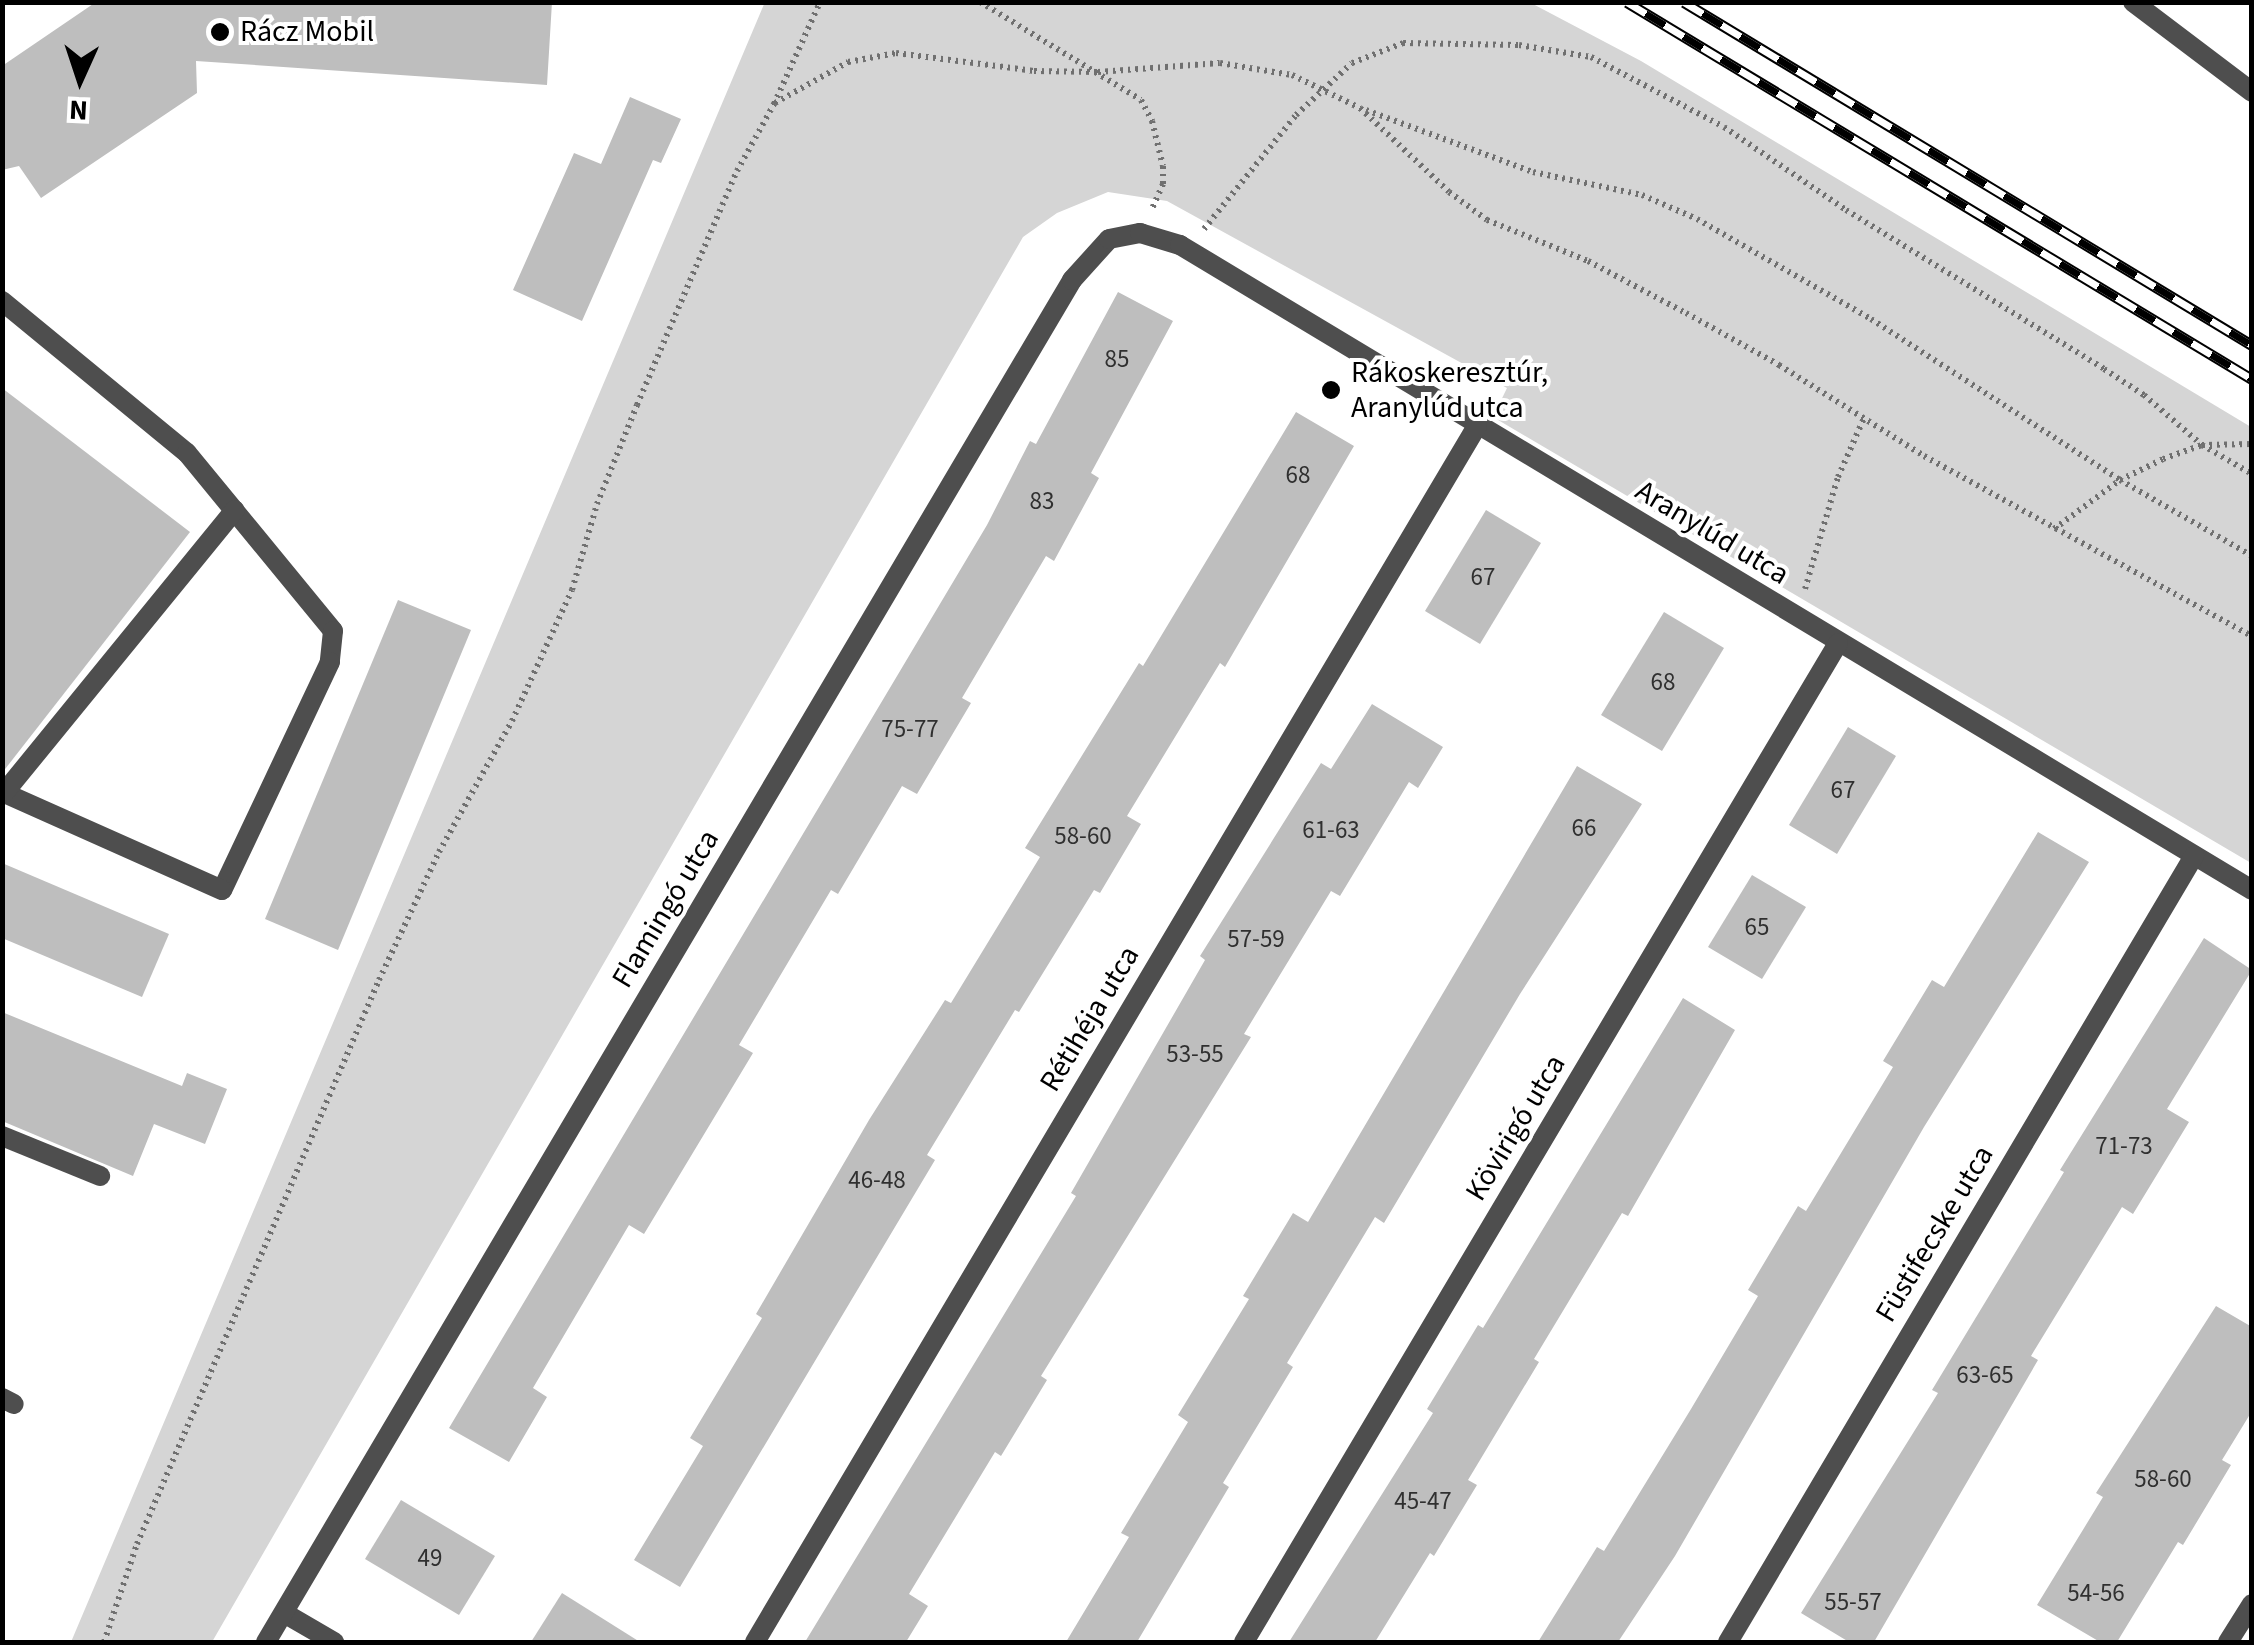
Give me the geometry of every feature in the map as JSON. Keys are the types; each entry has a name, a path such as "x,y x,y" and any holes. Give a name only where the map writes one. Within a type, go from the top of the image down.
{"street":[{"path":"2133,2 2252,92"},
{"name":"Aranylúd utca","path":"1140,233 1190,251 2252,890"},
{"name":"Flamingó utca","path":"266,1642 1072,280 1108,239 1140,233"},
{"path":"2,301 186,452 328,620 333,649 222,890 3,792 235,510"},
{"name":"Rétihéja utca","path":"755,1642 1477,426"},
{"name":"Kövirigó utca","path":"1244,1642 1838,643"},
{"name":"Füstifecske utca","path":"1728,1642 2194,856"},
{"path":"2,1136 100,1176"},
{"path":"2228,1642 2252,1604"},
{"path":"284,1613 334,1642"}],"path":[{"path":"104,1642 137,1544 379,980 439,852 512,721 564,607 597,504 736,171 774,104 820,2"},
{"path":"980,2 1141,100 1152,121 1163,184 1140,233"},
{"path":"1190,251 1234,187 1324,88 1352,63 1403,43 1519,45 1591,57 1724,127 1846,210 2144,395 2202,445 2252,474"},
{"path":"774,104 848,62 896,53 1034,71 1098,72 1220,62 1292,75 1360,108 1533,172 1642,195 1697,219 1871,319 2120,480 2252,556"},
{"path":"1360,108 1449,192 1487,220 1588,261 1779,364 2054,529 2188,598 2252,636"},
{"path":"1797,619 1818,534 1864,418"},
{"path":"2054,529 2120,480 2202,445 2252,444"}],"shaded area":[{"path":"765,2 1531,3 1641,61 2251,427 2251,863 1493,417 1507,388 1167,201 1108,192 1057,213 1023,237 212,1642 71,1642"}],"building":[{"path":"96,2 552,2 547,85 196,61 197,93 41,198 19,166 2,170 2,66"},
{"path":"630,97 681,119 661,163 653,160 582,321 513,290 574,153 601,164"},
{"path":"1118,292 1173,321 1091,473 1099,478 1054,561 1046,556 962,698 971,703 917,794 902,786 838,894 831,890 739,1045 753,1053 644,1234 629,1225 533,1388 547,1397 509,1462 449,1428 987,525 1030,441 1036,444"},
{"path":"2,388 190,532 2,773"},
{"path":"1296,412 1354,446 1225,667 1220,663 1127,816 1141,824 1100,893 1094,890 1019,1012 1015,1010 927,1155 935,1160 680,1587 634,1560 703,1446 690,1438 762,1318 756,1314 869,1120 945,1000 951,1003 1040,857 1025,848 1139,663 1143,666"},
{"path":"1486,510 1541,543 1480,644 1425,611"},
{"path":"398,600 471,630 338,950 265,919"},
{"path":"1664,612 1724,648 1662,751 1601,715"},
{"path":"1372,704 1443,747 1418,788 1409,782 1340,896 1331,891 1244,1034 1251,1037 1041,1376 1047,1380 1001,1456 995,1452 909,1594 928,1606 906,1642 805,1642 1076,1196 1071,1193 1205,960 1200,956 1321,763 1331,769"},
{"path":"1848,727 1896,756 1837,854 1789,825"},
{"path":"1577,766 1642,804 1520,994 1384,1223 1375,1217 1287,1363 1293,1367 1223,1483 1229,1487 1137,1642 1066,1642 1129,1537 1121,1533 1188,1422 1178,1415 1249,1299 1243,1296 1293,1213 1308,1222"},
{"path":"2038,832 2089,862 1924,1127 1675,1556 1618,1642 1538,1642 1597,1547 1604,1551 1691,1409 1758,1296 1748,1290 1798,1206 1806,1211 1893,1067 1883,1061 1932,980 1944,987"},
{"path":"2,863 169,934 142,997 2,938"},
{"path":"1752,875 1806,907 1762,979 1708,947"},
{"path":"2204,938 2252,970 2167,1109 2189,1122 2133,1214 2122,1207 2031,1356 2038,1360 1874,1642 1849,1642 1801,1613 1938,1393 1932,1390 2064,1172 2060,1170"},
{"path":"1683,998 1735,1030 1628,1216 1622,1213 1534,1359 1539,1362 1468,1480 1477,1485 1434,1556 1430,1553 1375,1642 1289,1642 1433,1413 1427,1409 1478,1325 1483,1328"},
{"path":"2,1012 182,1086 187,1073 227,1089 205,1144 154,1124 133,1176 2,1121"},
{"path":"2216,1306 2252,1327 2252,1411 2222,1460 2231,1465 2183,1545 2178,1542 2117,1642 2100,1642 2037,1605 2103,1497 2096,1493"},
{"path":"401,1500 495,1556 459,1615 365,1559"},
{"path":"562,1593 640,1642 531,1642"}],"railway":[{"path":"1627,2 2252,379"},
{"path":"1684,2 2252,345"}],"place":[{"name":"Rácz Mobil","path":"220,32"},
{"name":"Rákoskeresztúr, Aranylúd utca","path":"1331,390"}]}
